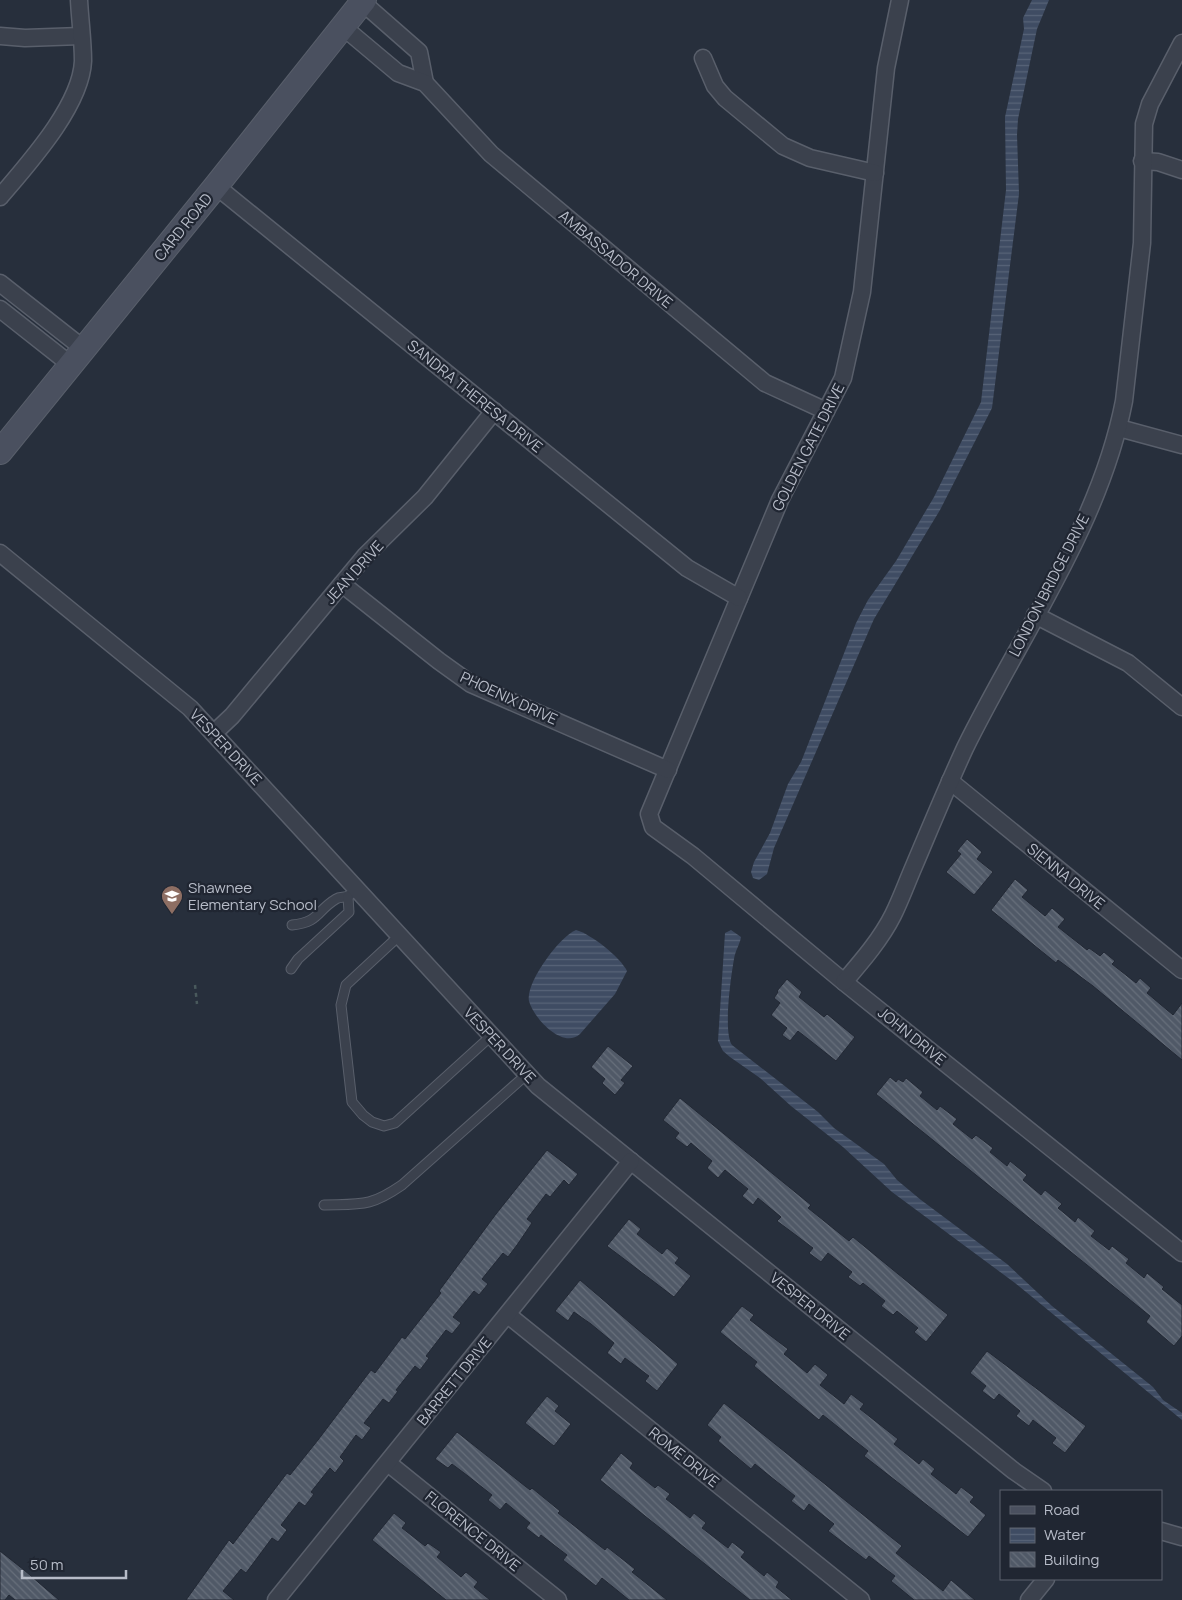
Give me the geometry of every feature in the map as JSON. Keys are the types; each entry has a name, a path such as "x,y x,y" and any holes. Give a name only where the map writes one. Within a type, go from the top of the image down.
{"street":[{"path":"0,197 51,134 78,86 83,62 79,0"},
{"name":"GOLDEN GATE DRIVE","path":"649,814 780,500 843,378 862,292 886,68 900,0"},
{"path":"363,1 419,52 425,83"},
{"name":"CARD ROAD","path":"0,452 363,1"},
{"name":"AMBASSADOR DRIVE","path":"342,26 398,73 425,83 490,154 765,383 826,411"},
{"path":"0,36 25,38 81,36"},
{"name":"LONDON BRIDGE DRIVE","path":"844,982 875,943 893,915 950,781 1071,549 1108,462 1119,428 1124,402 1142,243 1142,161 1146,113 1182,43"},
{"path":"703,58 715,86 725,98 783,146 810,158 875,173"},
{"path":"1142,161 1158,162 1182,170"},
{"name":"SANDRA THERESA DRIVE","path":"216,186 687,568 739,598"},
{"path":"0,283 15,295 77,357"},
{"path":"15,295 1,310 77,357"},
{"name":"JEAN DRIVE","path":"214,733 232,716 364,556 425,497 494,411"},
{"path":"1119,428 1182,445"},
{"name":"VESPER DRIVE","path":"0,553 177,697 214,733 352,893 400,935 526,1075 1014,1471 1042,1490"},
{"name":"PHOENIX DRIVE","path":"342,584 471,684 668,770"},
{"path":"1035,615 1128,663 1182,707"},
{"name":"SIENNA DRIVE","path":"950,781 1182,970"},
{"name":"JOHN DRIVE","path":"649,814 654,827 693,856 844,982 1182,1253"},
{"name":"BARRETT DRIVE","path":"276,1600 631,1161"},
{"name":"ROME DRIVE","path":"508,1315 861,1600"},
{"name":"FLORENCE DRIVE","path":"388,1463 558,1600"},
{"path":"1162,1531 1182,1537"},
{"path":"1029,1600 1045,1580"}],"lane":[{"path":"290,969 298,958 349,912 352,893 337,898 312,921 292,925"},
{"path":"400,935 346,985 342,996 352,1102 363,1115 372,1122 384,1126 395,1123 491,1036"},
{"path":"324,1206 368,1204 386,1196 526,1075"}],"path":[{"path":"195,985 197,1004"}],"water":[{"path":"1032,0 1049,0 1037,29 1018,119 1019,194 992,408 940,510 874,619 774,848 767,874 759,880 753,878 751,872 754,862 770,833 788,784 801,762 856,623 868,600 896,561 934,497 981,402 1006,190 1005,117 1024,29 1023,18"},
{"path":"576,930 589,936 604,947 618,959 627,971 615,994 580,1034 573,1038 565,1038 549,1030 542,1023 532,1008 529,1001 529,993 538,972 553,950 569,934"},
{"path":"731,930 741,937 735,956 728,1004 728,1029 732,1045 818,1112 834,1128 884,1164 897,1180 921,1200 1007,1264 1052,1306 1153,1387 1163,1400 1182,1413 1182,1420 1015,1283 892,1192 843,1147 791,1106 760,1078 723,1051 718,1041 725,933"}],"building":[{"path":"967,839 982,852 977,859 993,872 974,895 946,872 961,854 957,851"},
{"path":"1015,879 1028,890 1022,897 1045,916 1052,908 1065,919 1058,927 1087,950 1089,948 1100,956 1104,952 1115,961 1112,964 1136,983 1140,978 1151,988 1147,993 1173,1015 1182,1003 1182,1060 1093,986 1058,960 1056,963 991,910"},
{"path":"787,979 802,992 799,997 824,1017 827,1014 855,1037 836,1061 798,1031 790,1041 782,1035 787,1028 771,1015 780,1003 774,998 777,991"},
{"path":"608,1046 633,1066 621,1080 625,1083 615,1095 602,1083 605,1079 591,1067"},
{"path":"890,1077 896,1082 898,1079 903,1082 906,1078 923,1092 920,1096 937,1110 940,1106 957,1119 953,1124 972,1139 976,1135 993,1148 990,1152 1007,1166 1010,1161 1027,1175 1023,1180 1041,1195 1045,1190 1062,1204 1058,1208 1075,1222 1078,1217 1095,1231 1091,1236 1109,1250 1112,1246 1129,1259 1126,1263 1144,1278 1147,1273 1164,1287 1162,1289 1182,1305 1182,1336 1174,1346 1146,1322 1150,1316 876,1094"},
{"path":"680,1098 811,1205 808,1208 849,1241 853,1237 948,1315 926,1342 914,1332 918,1328 897,1311 893,1315 881,1306 885,1301 863,1283 860,1286 848,1277 852,1272 828,1253 821,1262 809,1253 813,1248 777,1221 781,1217 758,1198 753,1205 742,1196 748,1189 725,1170 718,1178 707,1168 712,1161 691,1143 687,1147 675,1138 679,1133 663,1120"},
{"path":"547,1150 578,1174 569,1185 564,1180 550,1197 546,1194 527,1219 532,1223 508,1257 503,1253 482,1279 488,1284 479,1295 474,1291 453,1317 461,1323 452,1334 446,1330 426,1356 429,1358 420,1370 415,1366 396,1390 398,1391 389,1403 383,1399 364,1423 371,1428 362,1440 356,1435 340,1457 344,1461 335,1473 330,1468 311,1492 314,1494 305,1506 299,1502 281,1525 287,1530 278,1542 272,1538 246,1573 241,1569 223,1591 234,1600 186,1600 229,1540 233,1544 287,1473 290,1475 318,1440 371,1370 375,1373 402,1337 405,1339 441,1293 439,1291 496,1214"},
{"path":"629,1219 641,1229 637,1234 662,1254 667,1248 679,1258 675,1263 691,1276 674,1297 607,1246"},
{"path":"580,1280 678,1364 657,1391 645,1381 649,1376 625,1358 621,1364 607,1353 614,1343 591,1324 574,1312 568,1321 555,1311"},
{"path":"742,1306 754,1315 750,1320 788,1349 784,1354 807,1373 815,1364 828,1375 820,1385 844,1404 851,1394 864,1404 860,1409 898,1439 894,1444 919,1464 923,1459 935,1469 931,1474 956,1494 961,1487 974,1497 970,1502 986,1515 968,1537 864,1456 868,1451 823,1415 819,1420 791,1397 754,1366 757,1362 720,1332"},
{"path":"987,1351 1086,1426 1065,1453 1052,1443 1056,1438 1033,1420 1029,1426 1016,1416 1020,1411 999,1394 994,1400 982,1391 986,1386 970,1373"},
{"path":"547,1396 559,1406 555,1411 571,1424 554,1446 525,1423"},
{"path":"724,1403 902,1546 896,1553 943,1591 951,1580 975,1600 914,1600 891,1581 895,1576 869,1556 866,1560 828,1531 834,1524 809,1504 804,1511 791,1501 795,1496 755,1464 751,1469 718,1441 721,1437 707,1425"},
{"path":"457,1432 530,1490 532,1488 560,1511 558,1513 605,1550 607,1547 635,1569 632,1572 667,1600 629,1600 602,1578 596,1586 563,1560 567,1555 541,1535 539,1538 526,1528 530,1523 506,1503 500,1510 488,1500 492,1495 468,1476 452,1464 448,1468 435,1459"},
{"path":"621,1453 633,1463 630,1468 655,1488 658,1485 670,1494 666,1499 690,1518 694,1513 706,1523 702,1528 728,1548 732,1542 745,1552 741,1557 764,1576 767,1572 779,1582 776,1587 792,1600 750,1600 600,1480"},
{"path":"394,1513 406,1523 402,1528 425,1546 428,1543 441,1552 437,1557 461,1577 466,1572 478,1582 474,1587 490,1600 446,1600 372,1540"},
{"path":"0,1551 59,1600 15,1600 9,1595 5,1600 0,1600"}],"place":[{"name":"Shawnee Elementary School","path":"172,915"}]}
